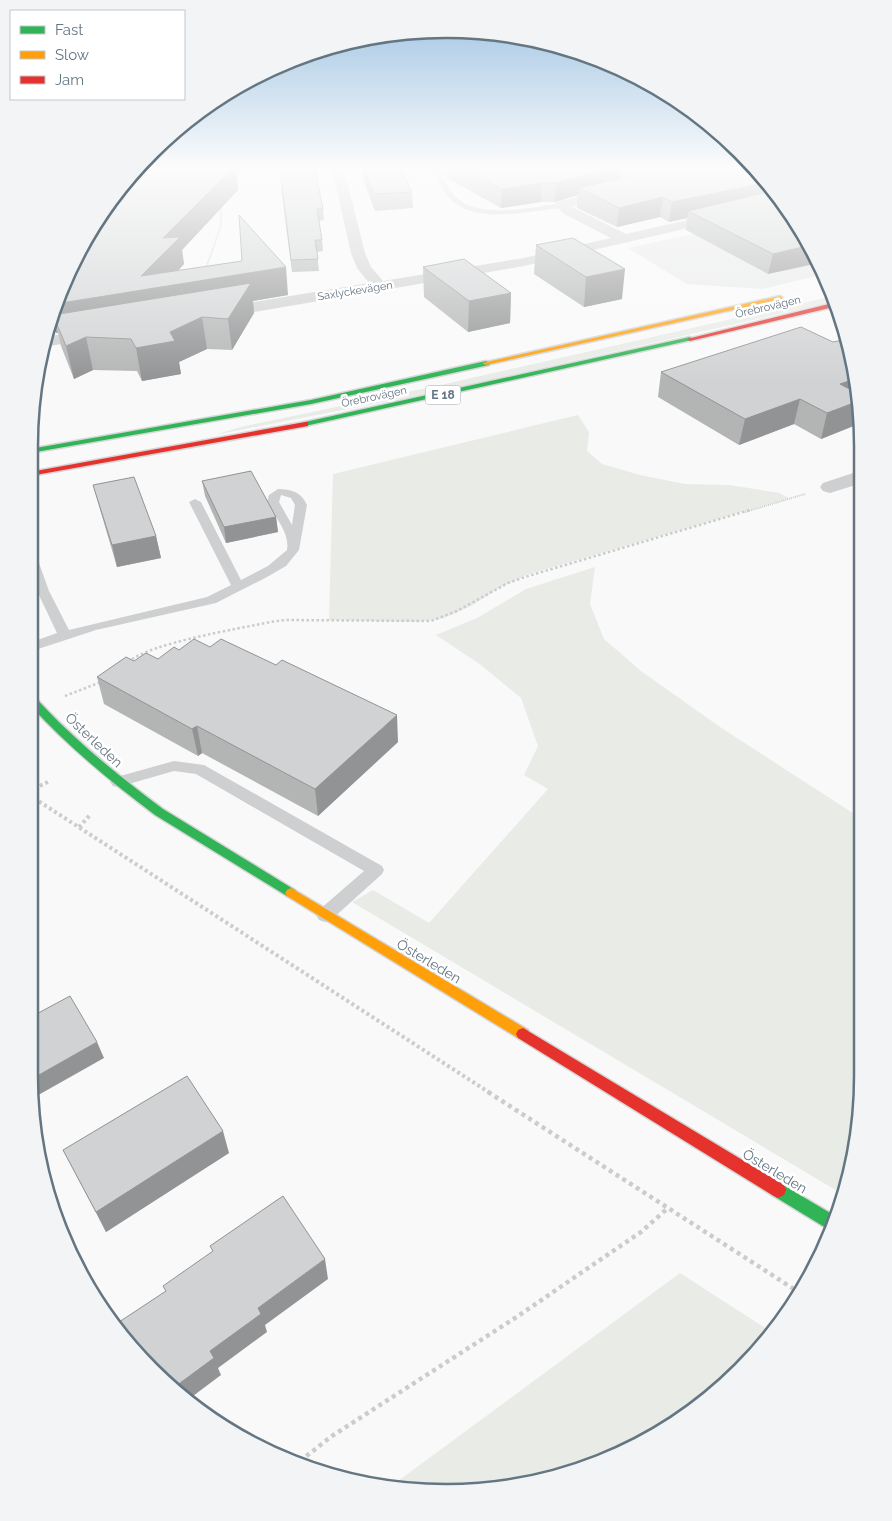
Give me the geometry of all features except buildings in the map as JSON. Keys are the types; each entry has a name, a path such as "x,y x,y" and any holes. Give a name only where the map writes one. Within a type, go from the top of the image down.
{"main road":[{"name":"Örebrovägen","path":"38,450 311,402 791,296"},
{"name":"Örebrovägen","path":"38,473 224,440 345,416 494,384 829,306"},
{"path":"38,476 46,472"},
{"name":"Österleden","path":"38,706 69,739 118,782 159,812 827,1220"}],"street":[{"path":"355,240 364,268 380,287"},
{"name":"Saxlyckevägen","path":"202,316 524,262 622,240"},
{"path":"51,341 114,331"},
{"path":"830,487 854,479"}],"lane":[{"path":"195,502 238,586"},
{"path":"38,645 65,635 211,600 282,562 292,555 295,546"},
{"path":"38,576 43,591 65,635"},
{"path":"118,782 174,766 198,769 376,870 326,915"}],"path":[{"path":"205,270 216,240"},
{"path":"122,667 136,655 149,651 270,622 285,620 406,622 438,619 457,612 524,577 830,487"},
{"path":"38,706 104,680"},
{"path":"38,788 50,782"},
{"path":"38,799 794,1289"},
{"path":"79,827 91,814"},
{"path":"304,1458 332,1436 515,1318 640,1232 668,1208"}],"shaded area":[{"path":"665,240 799,240 817,276 763,289 687,284 628,248"},
{"path":"826,298 828,303 445,390 214,435 241,427 441,385"},
{"path":"578,415 589,432 587,451 602,464 640,475 685,484 729,485 779,493 789,498 526,575 499,588 471,606 444,618 416,622 329,620 333,474"},
{"path":"595,567 590,604 604,639 641,671 720,727 854,814 854,1102 847,1155 838,1191 352,902 373,890 429,923 548,789 524,775 538,746 521,698 481,665 436,635 477,618 526,589"},
{"path":"680,1273 766,1329 735,1364 695,1399 650,1429 602,1452 552,1470 499,1480 446,1484 399,1481"}],"traffic: fast":[{"path":"305,424 690,339"},
{"path":"38,450 311,402 486,363"},
{"path":"38,707 91,758 159,812 291,893"},
{"path":"778,1190 827,1220"}],"traffic: slow":[{"path":"486,363 780,298"},
{"path":"291,893 523,1034"}],"traffic: jam":[{"path":"690,339 829,306"},
{"path":"38,473 305,424"},
{"path":"523,1034 778,1190"}]}
